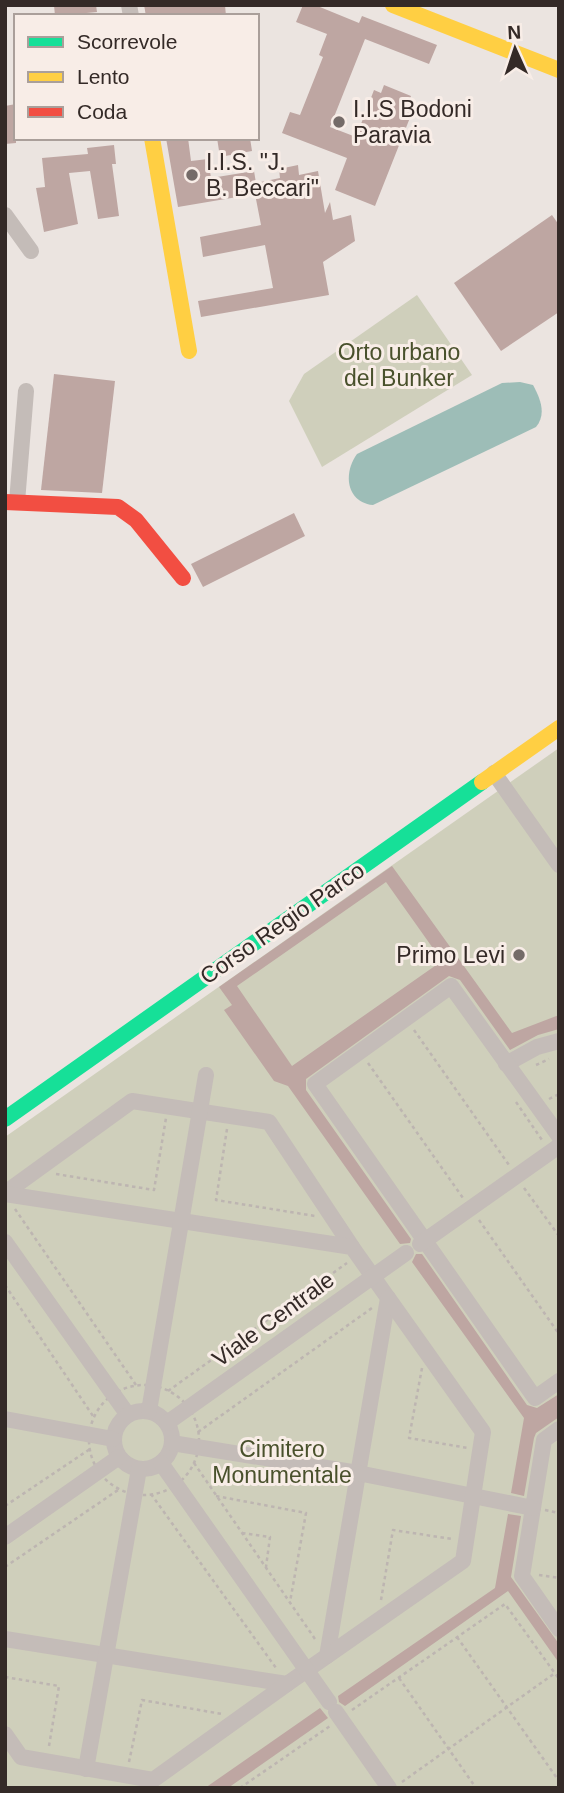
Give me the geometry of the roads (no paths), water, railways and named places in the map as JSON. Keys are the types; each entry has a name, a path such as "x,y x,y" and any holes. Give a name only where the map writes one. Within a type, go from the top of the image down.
{"street":[{"path":"393,5 559,70"},
{"path":"152,140 189,351"},
{"path":"5,215 32,251"},
{"path":"26,391 11,502 118,507 136,520 183,578"},
{"name":"Corso Regio Parco","path":"5,1119 559,728"},
{"path":"494,773 559,865"},
{"path":"559,1136 451,986 315,1084 417,1246 535,1398 559,1381"},
{"path":"511,1071 537,1047 557,1049"},
{"path":"149,1411 206,1075"},
{"path":"5,1734 21,1757 153,1780 463,1561 483,1432 268,1122 132,1101 36,1171 8,1198"},
{"name":"Viale Centrale","path":"167,1423 555,1149"},
{"path":"8,1198 181,1222 355,1251"},
{"path":"5,1242 128,1415"},
{"path":"327,1656 388,1298"},
{"path":"149,1411 167,1423 172,1443 162,1463 139,1469 119,1457 113,1439 120,1421 128,1415 149,1411"},
{"path":"5,1419 90,1442 113,1439"},
{"path":"559,1429 544,1440 522,1572 522,1576 559,1629"},
{"path":"172,1443 358,1472 533,1508"},
{"path":"5,1537 119,1457"},
{"path":"162,1463 391,1788"},
{"path":"86,1769 139,1469"},
{"path":"5,1639 287,1684"}],"water":[{"path":"520,382 533,385 540,401 542,411 536,427 373,505 364,503 352,493 350,470 357,454 502,383"}],"place":[{"name":"I.I.S Bodoni Paravia","path":"339,122"},
{"name":"I.I.S. \"J. B. Beccari\"","path":"192,175"},
{"name":"Primo Levi","path":"519,955"}],"park label":[{"name":"Orto urbano del Bunker","path":"399,365"},
{"name":"Cimitero Monumentale","path":"282,1462"}]}
